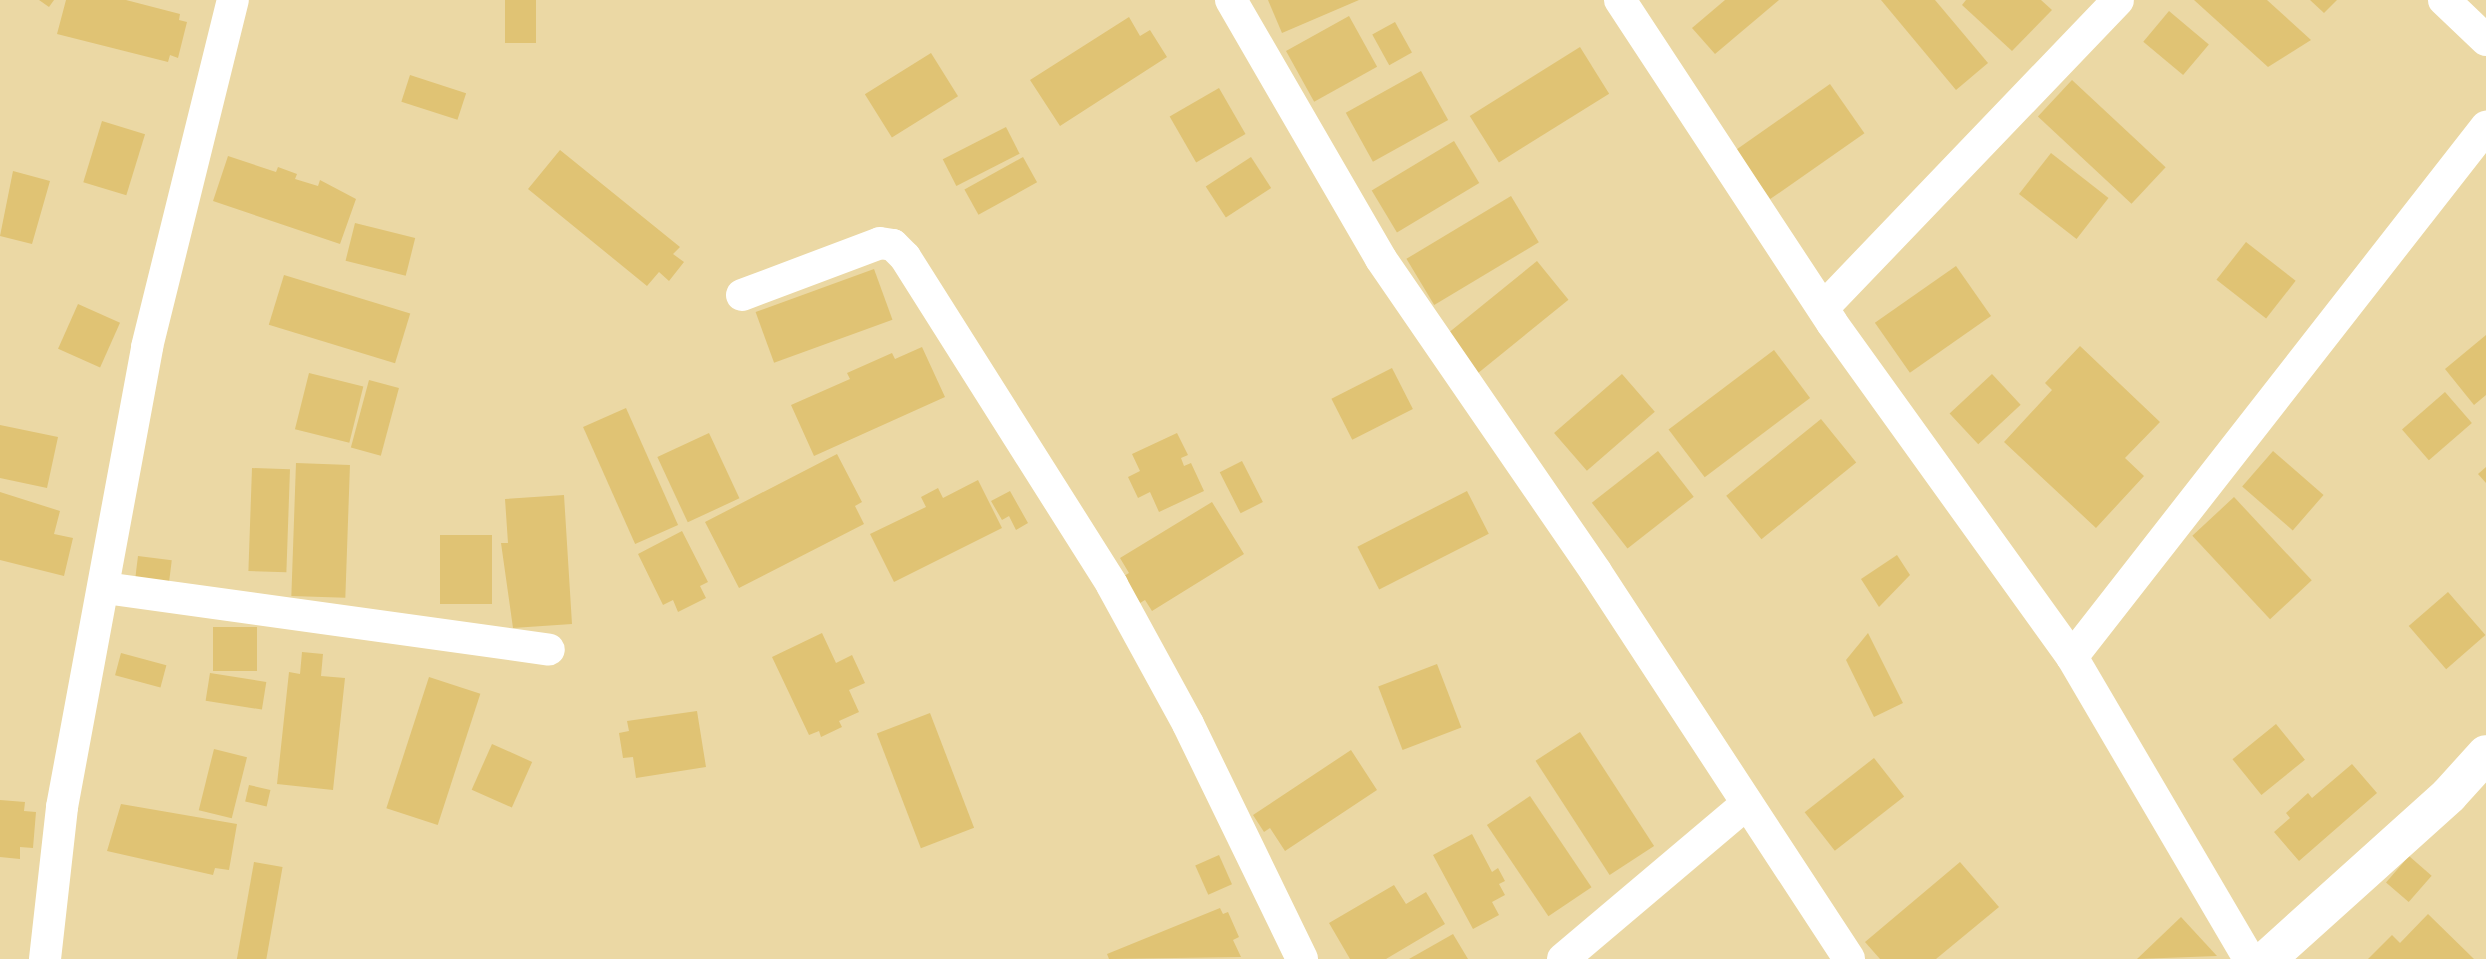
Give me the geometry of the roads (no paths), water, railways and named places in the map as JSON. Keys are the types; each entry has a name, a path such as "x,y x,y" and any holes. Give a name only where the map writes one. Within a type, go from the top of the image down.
{"street":[{"path":"45,959 62,807 105,588 147,347 233,0"},
{"path":"1231,0 1381,259 1596,572 1745,805 1849,959"},
{"path":"1620,0 1823,308 2072,657 2249,959"},
{"path":"1823,308 2118,0"},
{"path":"2444,0 2486,40"},
{"path":"2072,657 2486,127"},
{"path":"742,295 880,243 893,245 905,257 1112,584 1188,724 1296,957"},
{"path":"105,588 549,650"},
{"path":"2267,959 2449,795 2486,754"},
{"path":"1563,959 1745,805"}]}
